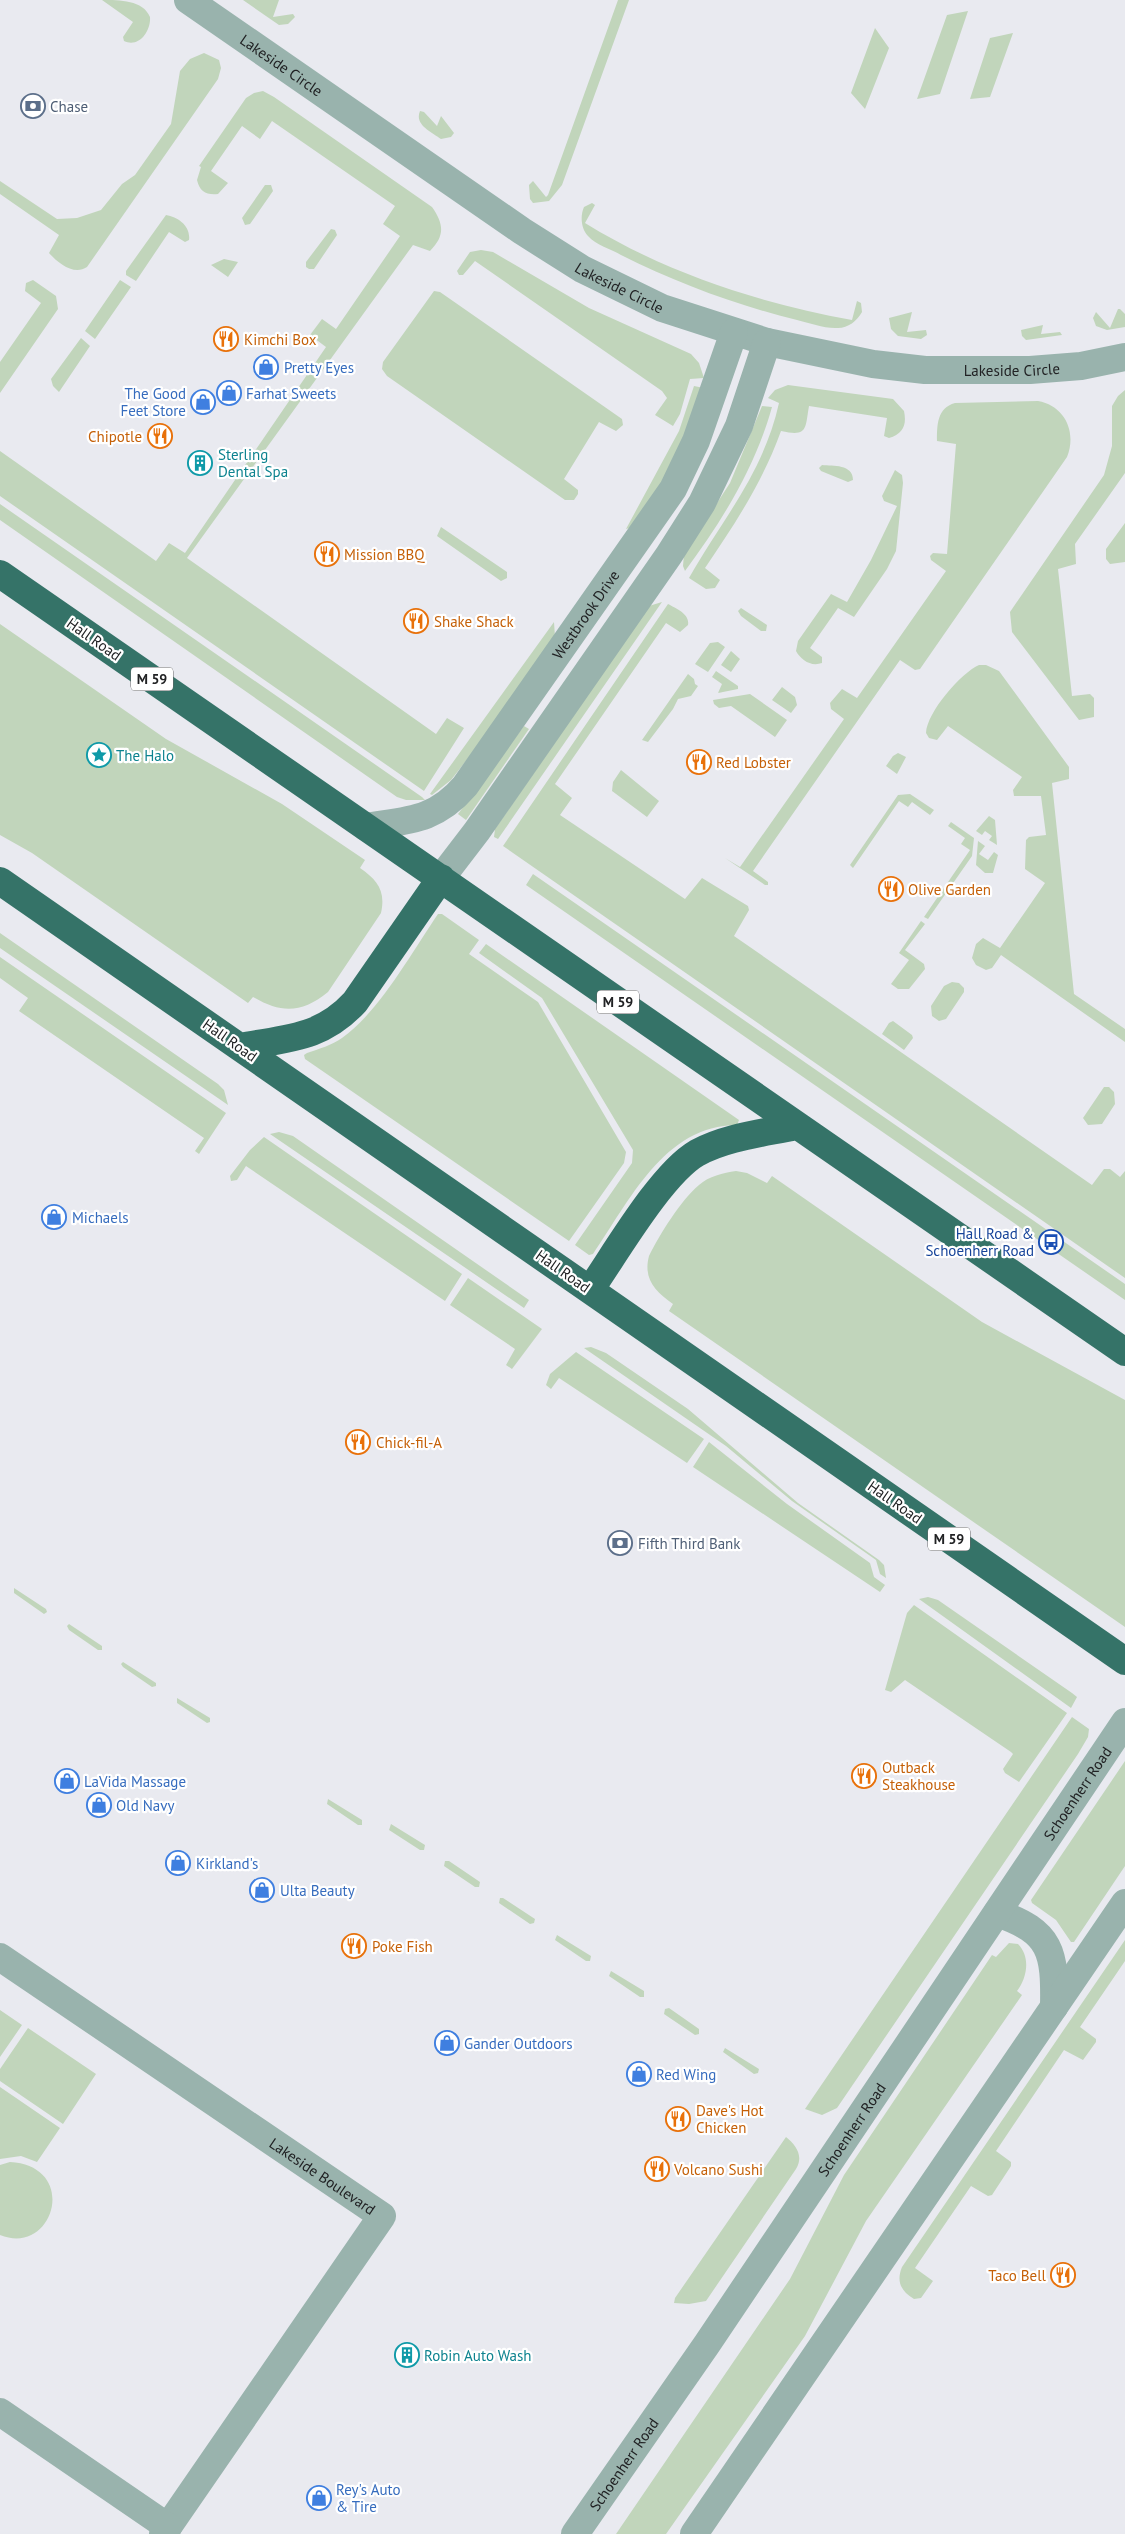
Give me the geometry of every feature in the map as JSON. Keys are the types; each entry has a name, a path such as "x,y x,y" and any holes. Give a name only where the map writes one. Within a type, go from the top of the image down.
{"highway":[{"name":"Hall Road","path":"0,574 1125,1352"},
{"path":"240,1047 308,1034 325,1028 340,1018 355,1002 441,878"},
{"name":"Hall Road","path":"0,882 1125,1661"},
{"path":"590,1290 657,1194 682,1164 712,1147 796,1126"}],"street":[{"name":"Lakeside Circle","path":"188,0 522,231 582,269 662,308 767,342 873,364 925,370 1030,370 1081,366 1125,358"},
{"name":"Westbrook Drive","path":"366,827 431,814 453,800 465,786 673,489 696,440 734,332"},
{"path":"441,878 488,816 664,562 702,503 739,426 767,342"},
{"name":"Schoenherr Road","path":"578,2532 707,2344 1125,1722"},
{"path":"694,2534 1125,1903"},
{"path":"997,1913 1019,1921 1037,1932 1050,1953 1054,1975 1054,2007"},
{"name":"Lakeside Boulevard","path":"0,1957 382,2216 165,2530 0,2412"}],"green space":[{"path":"102,0 130,2 147,11 150,22 143,37 135,42 129,43 124,41 123,37 133,22"},
{"path":"243,0 279,0 273,17 293,14 295,17 288,24 279,25"},
{"path":"618,0 629,0 562,185 549,201 533,203 530,199 529,185 533,181 546,197 548,195"},
{"path":"968,11 940,94 917,99 947,15"},
{"path":"875,28 889,48 865,109 851,93"},
{"path":"1013,33 990,97 970,99 990,38"},
{"path":"204,53 219,60 221,68 218,79 87,267 77,270 72,269 57,261 49,253 59,235 0,194 0,181 57,219 77,218 101,210 122,184 135,175 171,124 180,71 190,59"},
{"path":"263,91 432,207 441,224 441,230 435,246 430,251 413,245 187,558 436,734 447,718 464,728 424,791 0,496 0,451 156,561 169,543 185,553 326,347 310,335 322,319 336,329 400,236 383,224 395,206 272,121 260,139 242,126 211,171 228,183 218,194 210,194 202,190 197,180 201,167 199,166 246,98 254,93"},
{"path":"420,111 424,112 437,126 441,116 454,133 451,137 441,139 429,131 419,120"},
{"path":"265,185 271,185 273,191 250,224 245,225 242,218"},
{"path":"592,203 595,205 585,223 648,257 681,271 748,295 817,313 852,320 857,301 861,303 862,312 849,325 842,328 828,328 774,314 685,284 591,239 584,230 582,218 584,207"},
{"path":"166,215 175,218 186,226 189,240 185,242 169,232 136,281 126,275 126,271"},
{"path":"331,229 335,230 337,235 314,269 309,269 306,267 306,262"},
{"path":"481,250 493,252 589,308 691,354 699,363 704,378 690,379 680,414 673,426 655,415 667,398 662,391 475,261 463,275 459,275 457,271 470,252"},
{"path":"224,259 238,262 228,277 211,265"},
{"path":"33,280 56,296 58,309 0,393 0,362 41,303 25,291 26,283"},
{"path":"120,280 131,287 95,339 85,331"},
{"path":"434,291 440,292 622,419 623,425 616,431 599,422 564,479 578,490 574,500 565,500 387,376 382,369 383,362"},
{"path":"1118,309 1125,314 1125,327 1107,330 1096,326 1093,318 1096,312 1110,328"},
{"path":"912,312 907,332 926,330 927,335 921,339 898,336 891,329 889,318"},
{"path":"1043,325 1041,334 1060,332 1062,335 1026,340 1022,336 1021,330"},
{"path":"81,338 90,346 59,392 53,386 51,379"},
{"path":"788,385 893,399 904,411 905,421 903,428 898,434 889,438 884,436 887,418 809,406 806,426 801,432 790,433 781,431 757,485 705,568 720,580 715,588 706,589 689,578 741,495 763,452 779,403 768,398 775,390"},
{"path":"694,386 704,388 668,473 633,527 626,529 679,431"},
{"path":"1125,390 1125,473 1075,544 1076,564 1058,569 1072,696 1090,694 1094,698 1094,717 1079,720 1012,632 1010,612 1104,475 1112,446 1112,406 1118,396"},
{"path":"1038,401 1055,408 1062,414 1069,430 1070,438 1070,448 1067,457 920,669 915,670 900,660 753,871 768,882 768,885 765,885 725,858 740,867 844,719 831,709 830,703 842,689 857,698 946,571 931,560 930,556 933,553 947,554 956,444 937,441 938,423 941,413 949,405 955,403"},
{"path":"762,406 772,407 765,430 747,473 712,533 685,571 683,566 684,554 730,483"},
{"path":"822,465 846,468 850,471 853,480 848,482 821,471 819,468"},
{"path":"895,470 902,475 903,483 896,551 887,569 854,617 838,608 810,648 822,657 822,663 814,664 807,662 796,651 798,641 831,594 847,602 871,560 897,506 884,501 882,496"},
{"path":"0,504 425,800 406,800 397,797 0,520"},
{"path":"1125,523 1125,562 1110,564 1106,559 1106,549"},
{"path":"441,527 507,572 507,578 501,581 437,536"},
{"path":"662,602 498,839 494,837 495,829 649,606"},
{"path":"668,604 685,615 688,625 680,632 666,623 555,784 572,798 560,815 685,899 702,878 748,906 749,910 734,936 1092,1185 1104,1169 1110,1169 1120,1177 1125,1171 1125,1278 503,846"},
{"path":"741,608 767,625 766,631 761,631 741,616 738,611"},
{"path":"554,622 555,637 469,757 451,780 432,795 430,794"},
{"path":"0,624 166,739 282,804 365,860 360,868 379,886 382,898 381,913 328,992 309,1004 292,1009 263,1003 253,997 248,1003 32,853 0,835"},
{"path":"718,642 725,647 708,672 695,664 710,643"},
{"path":"731,651 740,659 731,672 721,665"},
{"path":"979,665 986,665 999,671 1069,767 1069,779 1052,783 1074,994 1125,1029 1125,1042 1001,955 992,968 986,970 976,965 972,958 976,944 983,938 1000,948 1045,883 1025,869 1026,840 1029,837 1046,835 1041,796 1014,796 1013,790 1022,777 948,726 937,740 929,738 926,733 928,724 938,704 963,676"},
{"path":"716,671 738,686 738,689 718,693 722,684 712,677"},
{"path":"688,674 698,686 691,696 678,699 673,709 648,742 642,740"},
{"path":"782,687 795,697 797,705 791,713 772,700"},
{"path":"750,694 787,720 775,737 731,706 719,708 714,704 713,700"},
{"path":"524,726 529,729 466,820 458,814"},
{"path":"898,753 906,757 897,774 886,766 893,756"},
{"path":"621,770 659,801 647,817 612,791 613,782"},
{"path":"910,794 934,810 930,815 912,802 908,807 899,801 853,868 850,865 898,795"},
{"path":"989,816 995,820 997,845 989,840 992,836 985,831 982,835 976,831"},
{"path":"951,822 974,838 972,856 928,919 924,917 970,850 961,844 965,838 948,826"},
{"path":"978,841 985,846 979,854 988,860 994,852 998,855 993,873 985,873 976,865"},
{"path":"533,874 1125,1284 1125,1300 526,885"},
{"path":"438,914 442,914 479,940 469,954 538,1002 626,1152 624,1163 569,1241 305,1059 304,1055 307,1053 330,1045 342,1038 369,1013 394,980"},
{"path":"921,921 925,924 905,950 924,964 925,969 909,989 898,989 891,984 909,960 899,953"},
{"path":"0,933 218,1084 224,1090 228,1105 0,948"},
{"path":"486,944 739,1120 737,1125 711,1128 689,1138 669,1152 635,1190 593,1254 589,1255 575,1245 632,1163 633,1150 542,998 479,953"},
{"path":"0,957 226,1113 199,1154 195,1151 204,1138 19,1011 28,998 0,978"},
{"path":"952,982 959,983 964,988 964,992 946,1019 939,1021 932,1016 931,1006 944,986"},
{"path":"893,1021 912,1035 913,1038 904,1050 882,1034 889,1023"},
{"path":"1104,1087 1109,1087 1114,1092 1115,1104 1102,1124 1088,1125 1083,1118"},
{"path":"279,1132 293,1136 529,1300 524,1308 270,1134"},
{"path":"264,1137 462,1274 445,1301 246,1166 237,1180 231,1181 230,1176 250,1150"},
{"path":"736,1171 747,1173 767,1183 772,1176 982,1322 1125,1400 1125,1627 669,1311 673,1304 656,1289 649,1278 649,1256 671,1218 692,1191 712,1177"},
{"path":"468,1278 542,1329 512,1369 506,1365 515,1349 450,1305"},
{"path":"591,1347 606,1353 688,1409 798,1503 879,1560 884,1565 886,1578 880,1574 876,1560 792,1501 726,1446 584,1348"},
{"path":"576,1352 704,1439 687,1463 559,1378 551,1389 546,1385 550,1374"},
{"path":"709,1442 787,1504 870,1563 874,1577 885,1585 880,1592 693,1467"},
{"path":"14,1588 46,1609 47,1612 44,1614 14,1593"},
{"path":"928,1597 938,1600 1072,1693 1077,1697 1071,1708 919,1599"},
{"path":"914,1605 1067,1713 1019,1782 1005,1773 1003,1769 1013,1754 1011,1752 905,1680 891,1692 885,1690 907,1613"},
{"path":"69,1624 102,1646 102,1650 98,1650 69,1630 67,1626"},
{"path":"123,1662 156,1683 156,1686 152,1687 123,1667 121,1664"},
{"path":"177,1698 210,1718 210,1722 207,1723 177,1703"},
{"path":"1072,1717 1089,1729 1088,1737 1078,1754 837,2108 822,2115 805,2109"},
{"path":"1125,1761 1125,1866 1074,1942 1071,1942 1056,1920 1032,1903 1031,1900"},
{"path":"328,1799 362,1820 362,1825 358,1825 327,1804"},
{"path":"391,1824 425,1845 424,1850 420,1850 389,1830"},
{"path":"445,1861 449,1861 480,1882 479,1887 475,1887 444,1866"},
{"path":"500,1898 503,1898 535,1919 534,1923 530,1924 499,1903"},
{"path":"557,1935 591,1956 590,1961 586,1961 555,1940"},
{"path":"1125,1940 1125,1961 1080,2027 1096,2039 1096,2042 1083,2060 1064,2050 996,2151 1011,2162 1011,2166 992,2195 988,2196 971,2186 915,2268 933,2281 921,2298 914,2299 901,2286 900,2272 902,2267"},
{"path":"1009,1943 1018,1944 1025,1955 1025,1974 1017,1991 1022,1995 866,2221 805,2336 666,2534 616,2534 790,2279 844,2175 992,1955 996,1957"},
{"path":"611,1971 644,1991 644,1997 640,1997 609,1976"},
{"path":"669,2008 699,2029 699,2034 695,2035 664,2014 665,2009"},
{"path":"0,2010 22,2025 0,2057"},
{"path":"28,2028 96,2074 63,2124 0,2081 0,2069"},
{"path":"725,2048 759,2069 758,2073 754,2074 723,2052"},
{"path":"0,2087 60,2128 37,2162 21,2156 0,2159"},
{"path":"786,2137 798,2151 799,2160 796,2169 706,2301 689,2304 674,2303 675,2298"},
{"path":"10,2162 32,2167 46,2178 52,2193 52,2208 45,2223 34,2233 19,2238 0,2235 0,2165"}],"place":[{"name":"Chase","path":"33,106"},
{"name":"Kimchi Box","path":"226,339"},
{"name":"Pretty Eyes","path":"266,367"},
{"name":"Farhat Sweets","path":"229,393"},
{"name":"The Good Feet Store","path":"203,402"},
{"name":"Chipotle","path":"160,436"},
{"name":"Sterling Dental Spa","path":"200,463"},
{"name":"Mission BBQ","path":"327,554"},
{"name":"Shake Shack","path":"416,621"},
{"name":"The Halo","path":"99,755"},
{"name":"Red Lobster","path":"699,762"},
{"name":"Olive Garden","path":"891,889"},
{"name":"Michaels","path":"54,1217"},
{"name":"Hall Road & Schoenherr Road","path":"1051,1242"},
{"name":"Chick-fil-A","path":"358,1442"},
{"name":"Fifth Third Bank","path":"620,1543"},
{"name":"Outback Steakhouse","path":"864,1776"},
{"name":"LaVida Massage","path":"67,1781"},
{"name":"Old Navy","path":"99,1805"},
{"name":"Kirkland's","path":"178,1863"},
{"name":"Ulta Beauty","path":"262,1890"},
{"name":"Poke Fish","path":"354,1946"},
{"name":"Gander Outdoors","path":"447,2043"},
{"name":"Red Wing","path":"639,2074"},
{"name":"Dave's Hot Chicken","path":"678,2119"},
{"name":"Volcano Sushi","path":"657,2169"},
{"name":"Taco Bell","path":"1063,2275"},
{"name":"Robin Auto Wash","path":"407,2355"},
{"name":"Rey's Auto & Tire","path":"319,2498"}]}
